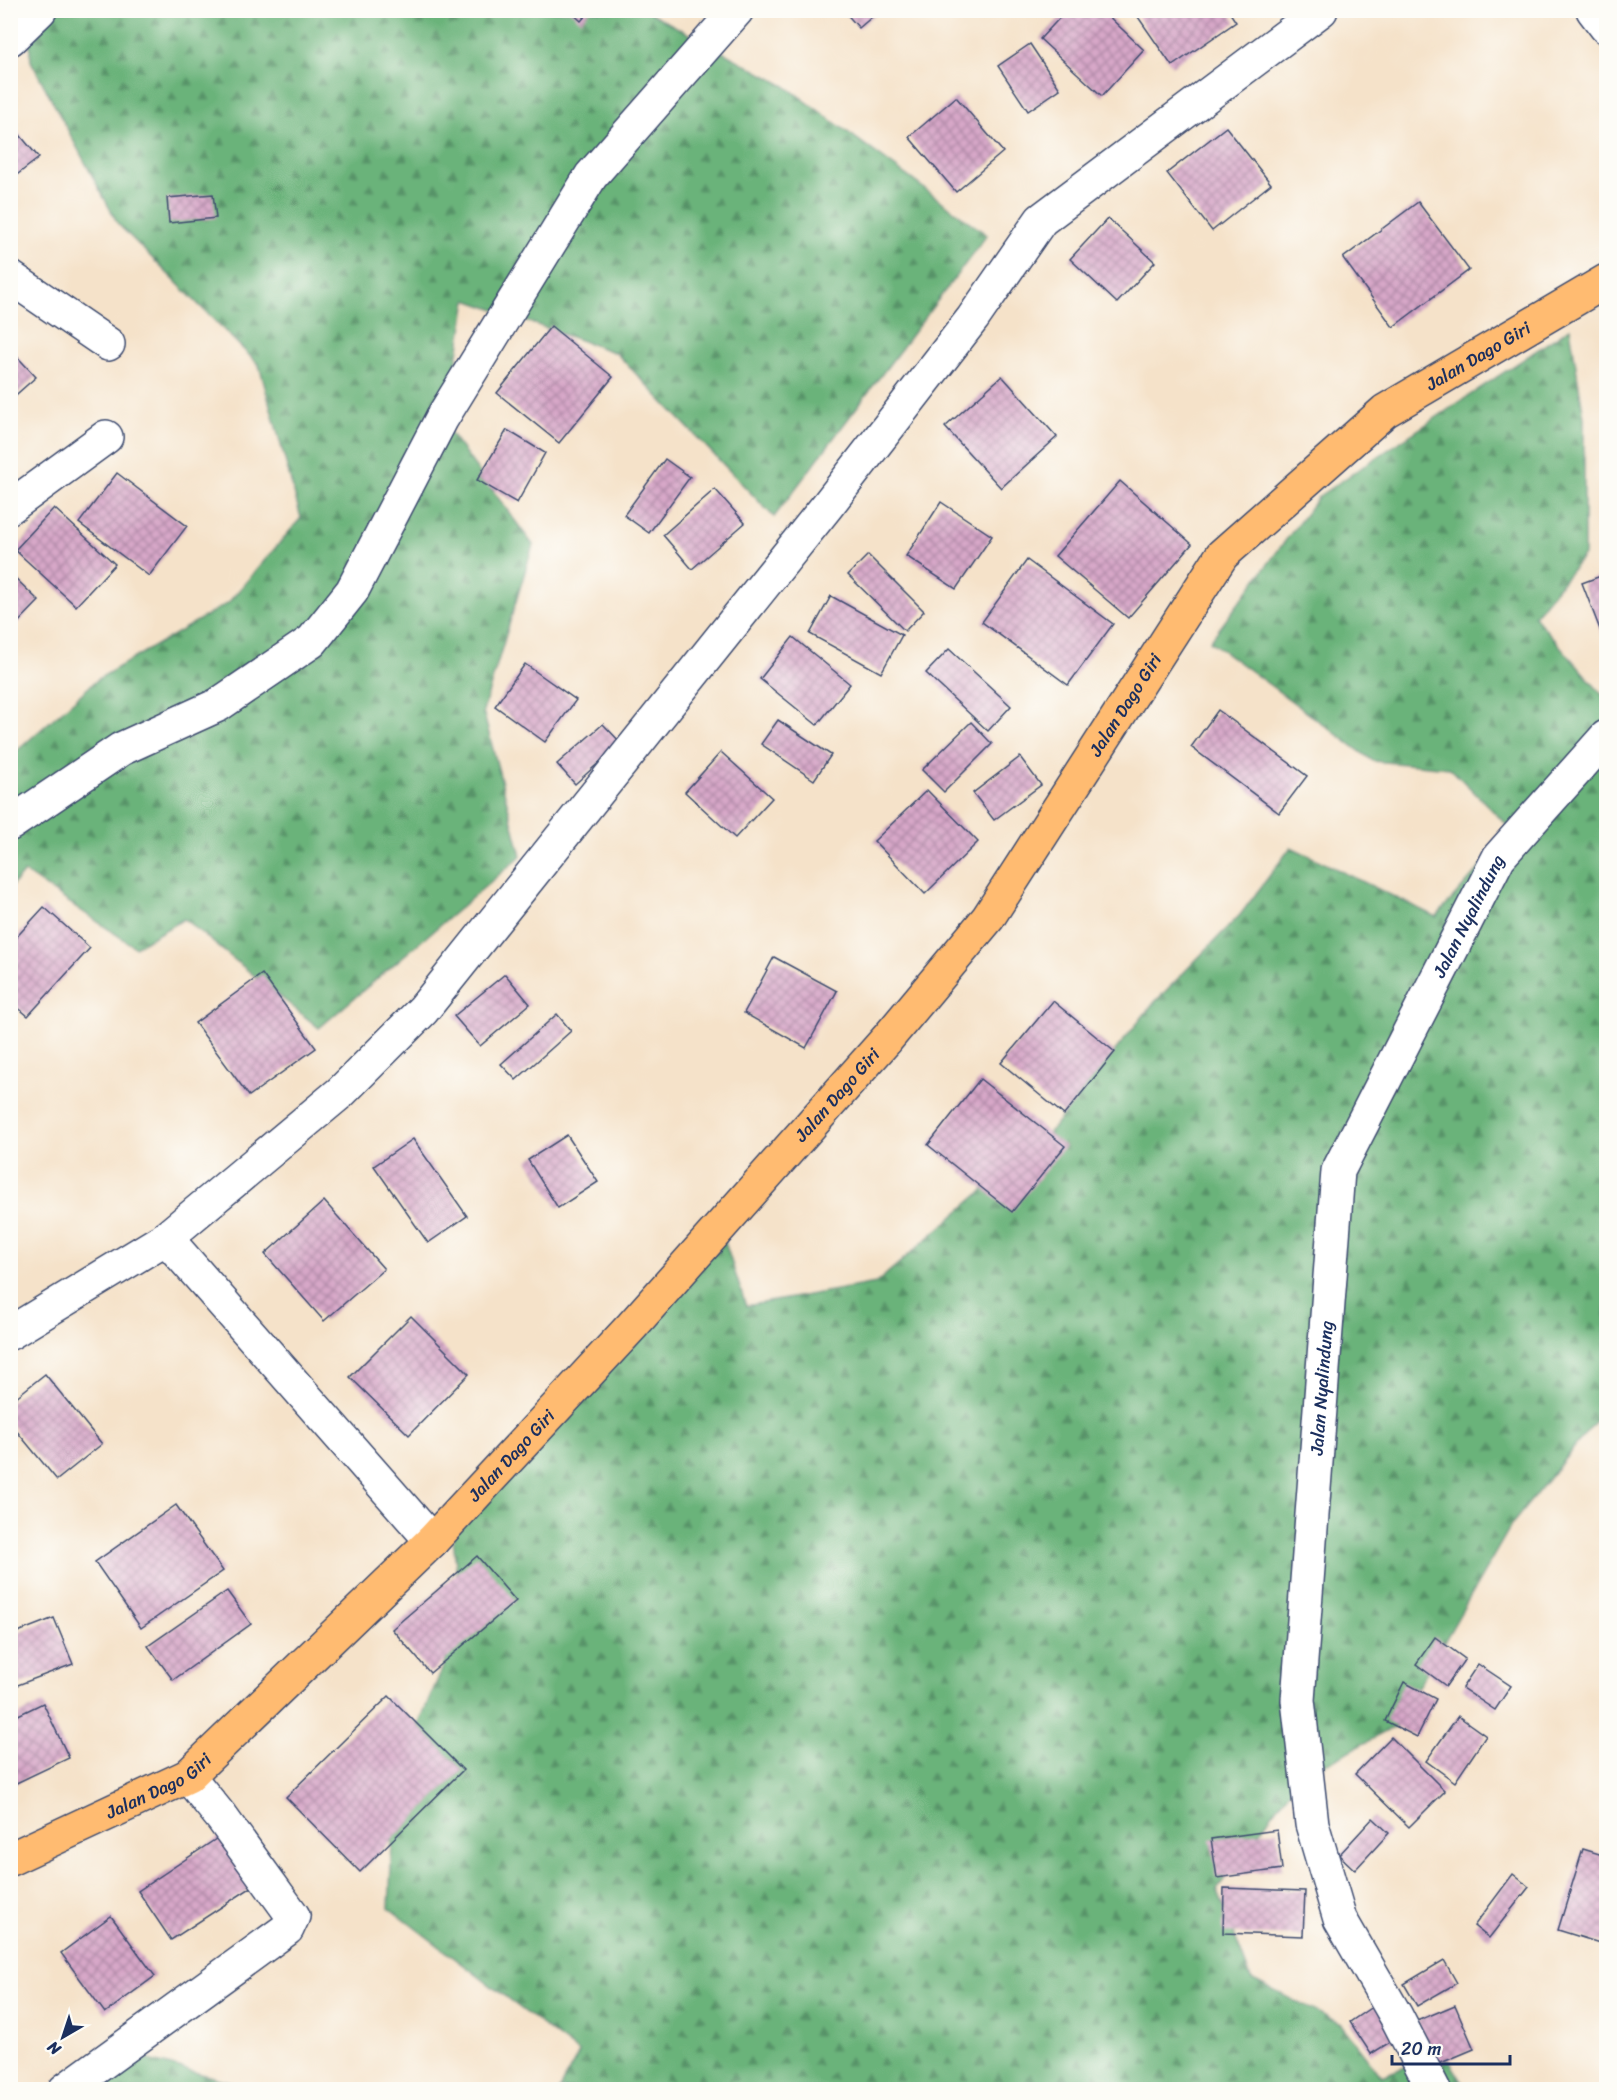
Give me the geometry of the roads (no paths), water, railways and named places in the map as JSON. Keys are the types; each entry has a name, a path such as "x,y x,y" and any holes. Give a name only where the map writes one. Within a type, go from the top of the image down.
{"main road":[{"name":"Jalan Dago Giri","path":"10,1859 188,1776 432,1541 640,1318 887,1039 988,918 1222,555 1385,411 1606,281"}],"street":[{"path":"10,39 40,10"},
{"path":"10,824 121,749 218,705 312,641 351,591 442,418 591,176 737,10"},
{"path":"10,1333 166,1238 341,1092 423,1010 827,506 973,318 1041,220 1321,10"},
{"path":"1593,10 1606,27"},
{"path":"10,278 108,344"},
{"path":"10,507 106,437"},
{"name":"Jalan Nyalindung","path":"1434,2090 1396,2016 1340,1919 1312,1824 1298,1700 1338,1171 1499,857 1606,737"},
{"path":"166,1238 432,1541"},
{"path":"65,2090 287,1929 293,1916 222,1818 188,1776"}]}
